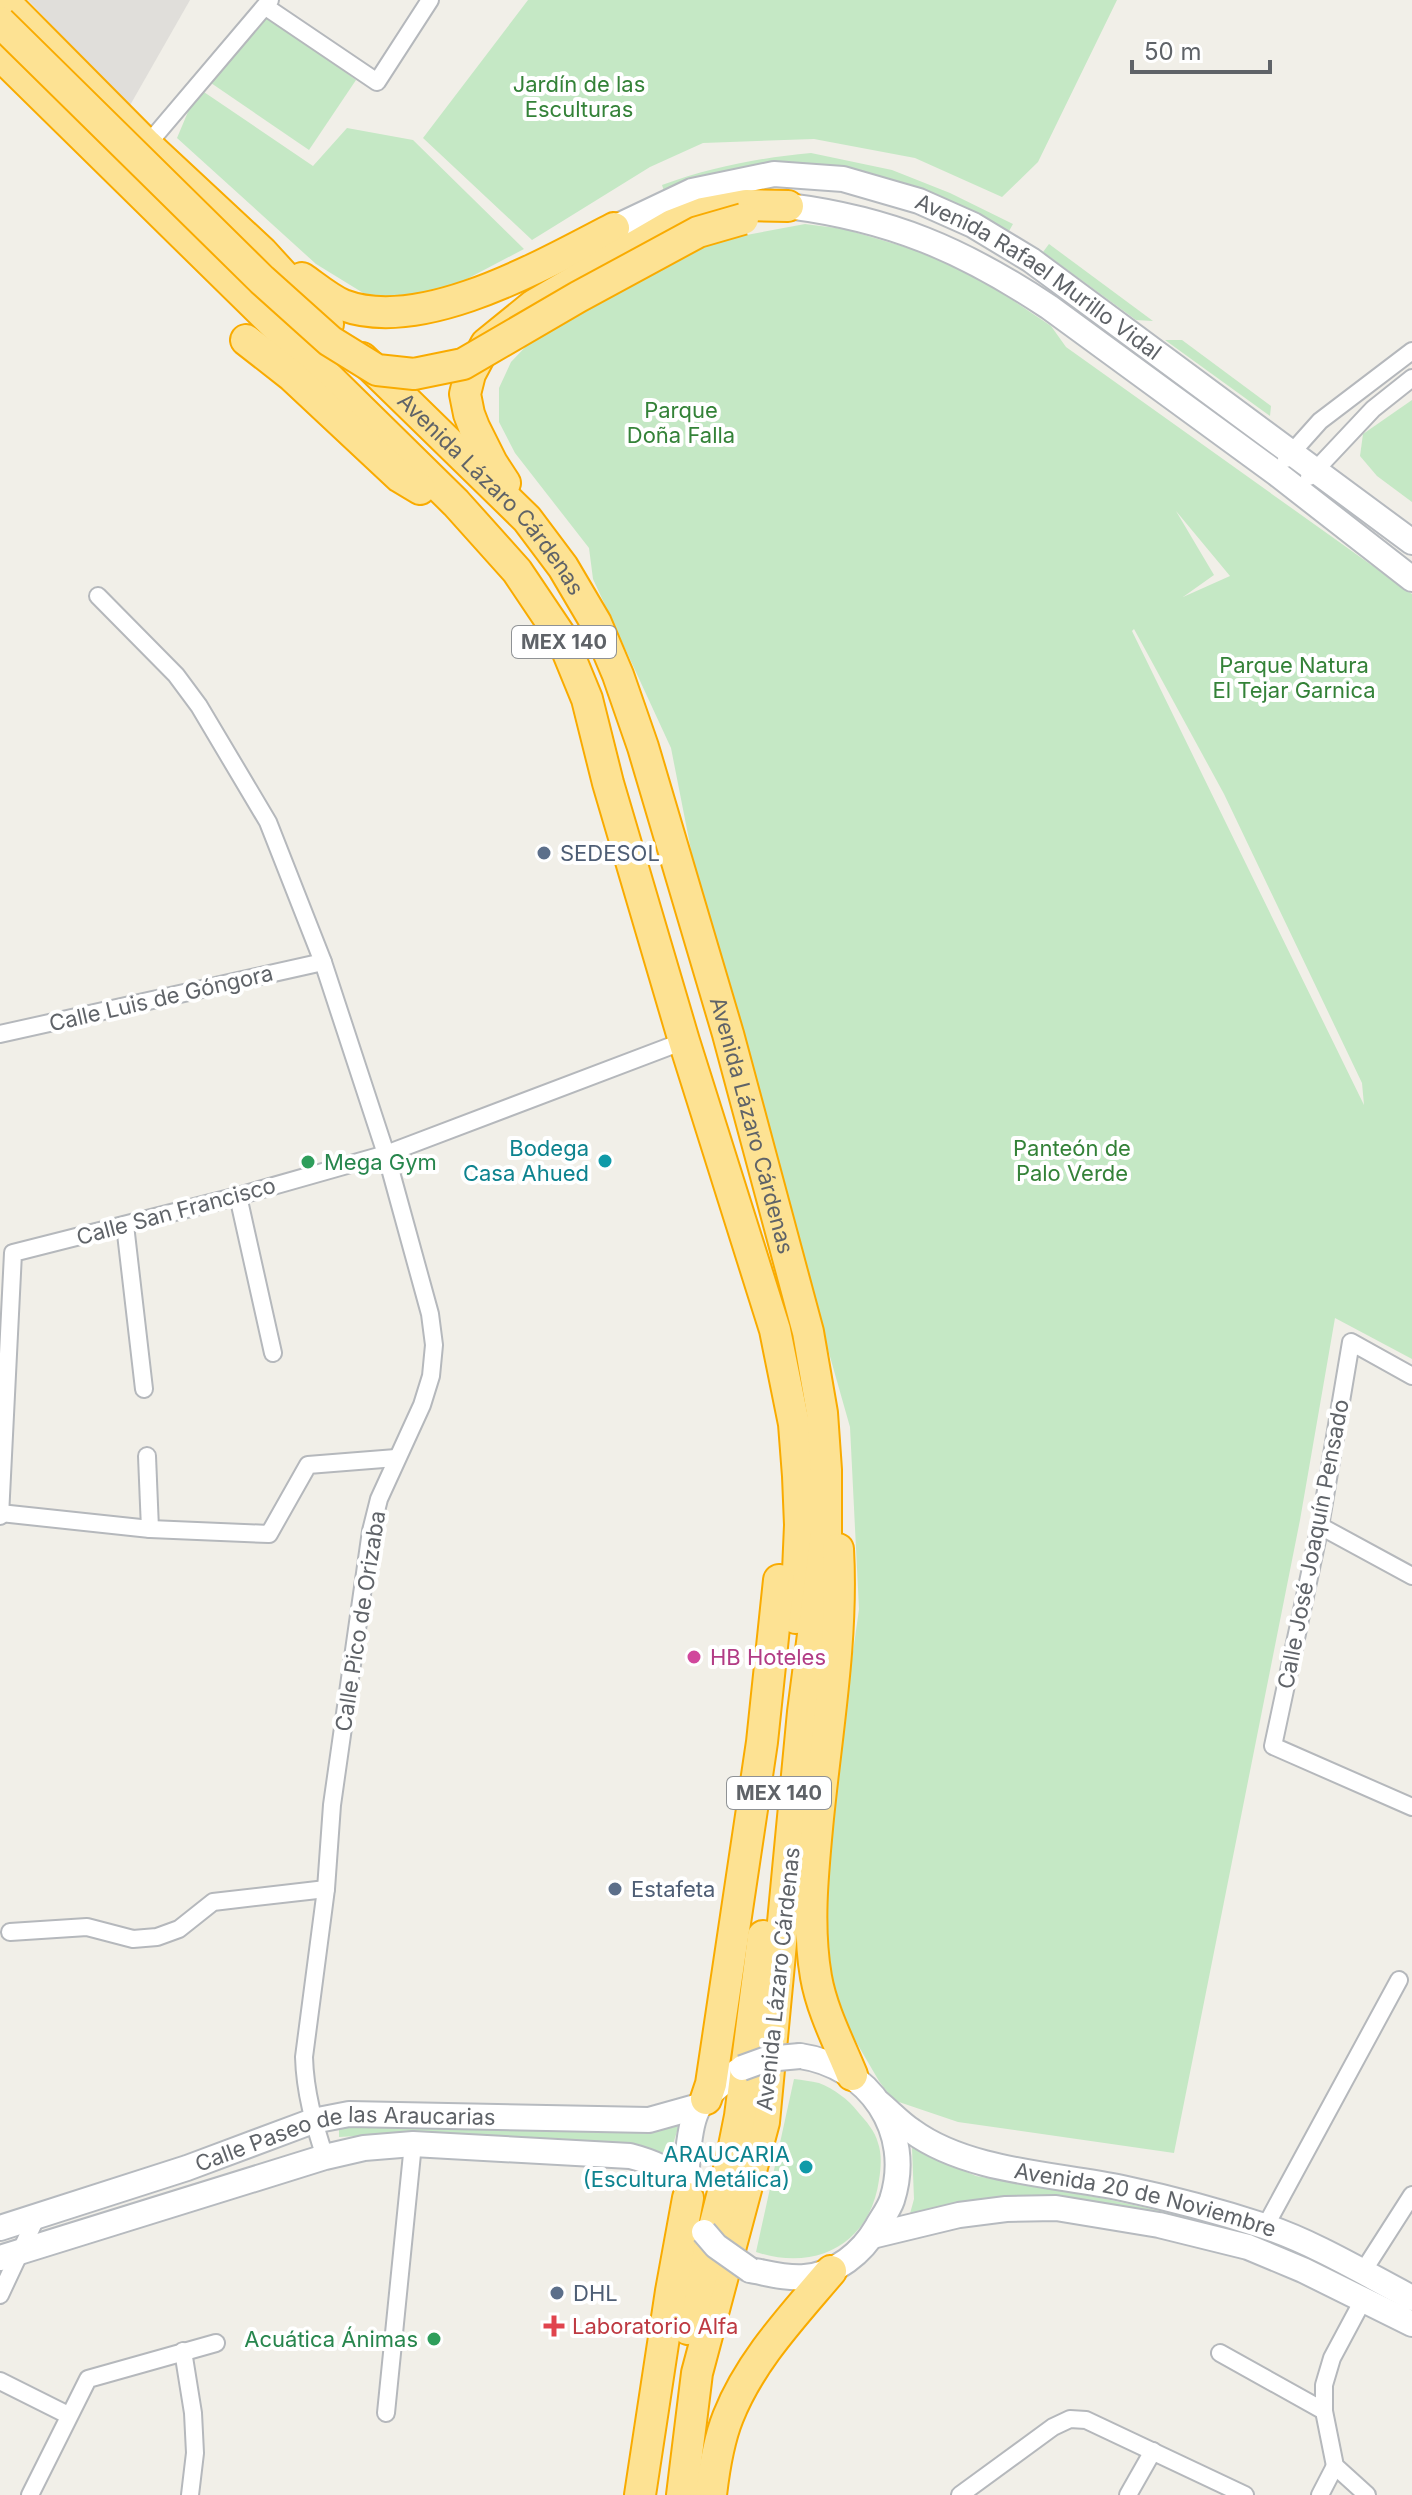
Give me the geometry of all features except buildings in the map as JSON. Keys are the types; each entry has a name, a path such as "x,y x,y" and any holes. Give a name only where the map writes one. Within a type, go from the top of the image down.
{"highway":[{"name":"Avenida Lázaro Cárdenas","path":"3,0 147,145 262,252 333,330 527,519 563,567 596,623 618,675 643,747 728,1034 808,1332 822,1413 826,1534 803,1712 764,2122 697,2373 682,2495"},
{"path":"0,22 262,280 330,341 377,370 414,374 463,364 698,232 788,206"},
{"name":"Avenida Lázaro Cárdenas","path":"0,55 456,503 517,571 562,638 587,699 608,783 684,1041 775,1330 794,1424 800,1525 798,1600 753,2023 731,2161 678,2368 662,2495"},
{"path":"527,519 492,463 469,414 465,394 470,374 486,344 534,305 672,225 703,213 746,205 788,206"},
{"path":"262,252 342,305 368,311 419,310 463,298 528,273 614,228"},
{"path":"246,340 292,376 400,477 422,490 456,503"},
{"path":"702,2103 713,2069 762,1742 779,1598 782,1468 794,1424"},
{"path":"826,1470 837,1516 840,1605 812,1878 812,1939 816,1979 828,2019 852,2075"},
{"path":"640,2495 687,2192"},
{"path":"711,2495 715,2460 728,2416 777,2334 831,2271"}],"main road":[{"name":"Avenida Rafael Murillo Vidal","path":"614,228 692,191 774,174 843,179 919,201 973,225 1031,260 1412,542"},
{"name":"Avenida Rafael Murillo Vidal","path":"788,206 859,218 895,228 988,268 1049,307 1276,473 1412,579"},
{"path":"800,2056 822,2059 852,2075 879,2103 894,2134 898,2168 891,2201 872,2236 857,2253 831,2271 803,2277 750,2270 716,2246 704,2232 695,2218 687,2192 690,2135 702,2103 742,2068 767,2059 800,2056"},
{"name":"Calle Paseo de las Araucarias","path":"0,2228 187,2168 313,2121 349,2114 649,2120 702,2103"},
{"name":"Avenida 20 de Noviembre","path":"879,2103 913,2132 941,2147 1016,2170 1122,2188 1265,2227 1313,2247 1412,2298"},
{"name":"Calle Paseo de las Araucarias","path":"10,2256 325,2157 364,2148 413,2144 630,2156 657,2163 676,2175 687,2192"},
{"name":"Avenida 20 de Noviembre","path":"872,2236 959,2215 1006,2209 1056,2208 1159,2225 1248,2247 1303,2270 1412,2324"}],"street":[{"path":"147,145 268,3 377,82 430,0"},
{"path":"1276,473 1320,421 1412,351"},
{"path":"1297,490 1373,409 1412,378"},
{"path":"1358,391 1373,409"},
{"name":"Calle Pico de Orizaba","path":"98,596 176,675 199,706 268,822 323,962 386,1154 430,1314 434,1345 431,1376 422,1405 379,1499 371,1531 332,1805 326,1889 304,2057 313,2121 325,2157"},
{"name":"Calle Luis de Góngora","path":"0,1034 323,962"},
{"name":"Calle San Francisco","path":"0,1514 13,1253 238,1196 386,1154 684,1041"},
{"path":"238,1196 273,1353"},
{"path":"125,1225 144,1389"},
{"name":"Calle José Joaquín Pensado","path":"1412,1376 1351,1342 1320,1526 1273,1746 1412,1807"},
{"path":"147,1456 150,1529"},
{"path":"0,1514 150,1529 269,1534 308,1465 396,1458"},
{"path":"1320,1526 1412,1576"},
{"path":"10,1932 87,1927 133,1939 157,1937 179,1929 213,1902 326,1889"},
{"path":"1265,2227 1399,1980"},
{"path":"386,2413 413,2144"},
{"path":"1362,2273 1412,2195"},
{"path":"0,2295 10,2256 37,2216"},
{"path":"1363,2300 1332,2358 1324,2385 1324,2411 1335,2466 1367,2495"},
{"path":"30,2495 88,2379 216,2343"},
{"path":"183,2351 193,2413 190,2495"},
{"path":"1220,2353 1324,2411"},
{"path":"0,2381 68,2415"},
{"path":"960,2495 1053,2427 1070,2419 1086,2420 1245,2495"},
{"path":"1128,2495 1153,2451"},
{"path":"1320,2495 1335,2466"}],"shaded area":[{"path":"28,0 190,0 129,107"}],"green space":[{"name":"Jardín de las Esculturas","path":"528,0 1117,0 1038,162 1002,197 915,158 814,139 703,143 650,167 532,240 423,138"},
{"path":"269,16 356,80 309,150 211,83"},
{"path":"198,88 313,166 347,128 413,140 524,249 446,290 386,307 316,264 177,138"},
{"path":"811,153 892,170 950,193 1013,224 1009,231 920,191 856,171 824,165 759,166 664,191 662,185 735,164"},
{"name":"Panteón de Palo Verde","path":"805,224 844,229 956,262 1051,326 1066,347 1412,594 1412,1359 1335,1318 1300,1520 1174,2153 958,2122 893,2100 838,2011 825,1967 821,1882 859,1609 850,1427 702,906 671,748 593,579 589,548 515,453 499,422 499,388 511,362 531,341 709,242","holes":["1176,511 1230,576 1183,597 1214,575","1134,629 1224,794 1362,1083 1364,1105 1132,631"]},
{"path":"1049,244 1153,321 1136,320 1043,252"},
{"path":"1165,340 1182,340 1271,406 1270,416"},
{"path":"1412,400 1412,502 1377,476 1360,456 1363,434"},
{"path":"794,2079 824,2085 850,2103 875,2134 881,2161 874,2202 852,2236 837,2248 799,2258 756,2252"},
{"path":"339,2120 646,2128 679,2125 670,2154 631,2146 391,2134 339,2137"},
{"path":"912,2148 976,2176 1106,2199 1207,2221 1250,2234 1412,2310 1412,2315 1207,2225 1167,2214 1042,2195 1006,2198 908,2221 914,2199"}],"place":[{"name":"SEDESOL","path":"544,853"},
{"name":"Bodega Casa Ahued","path":"605,1161"},
{"name":"Mega Gym","path":"308,1162"},
{"name":"HB Hoteles","path":"694,1657"},
{"name":"Estafeta","path":"615,1889"},
{"name":"ARAUCARIA (Escultura Metálica)","path":"806,2167"},
{"name":"DHL","path":"557,2293"},
{"name":"Laboratorio Alfa","path":"554,2326"},
{"name":"Acuática Ánimas","path":"434,2339"}],"park label":[{"name":"Parque Doña Falla","path":"681,422"},
{"name":"Parque Natura El Tejar Garnica","path":"1294,678"}]}
